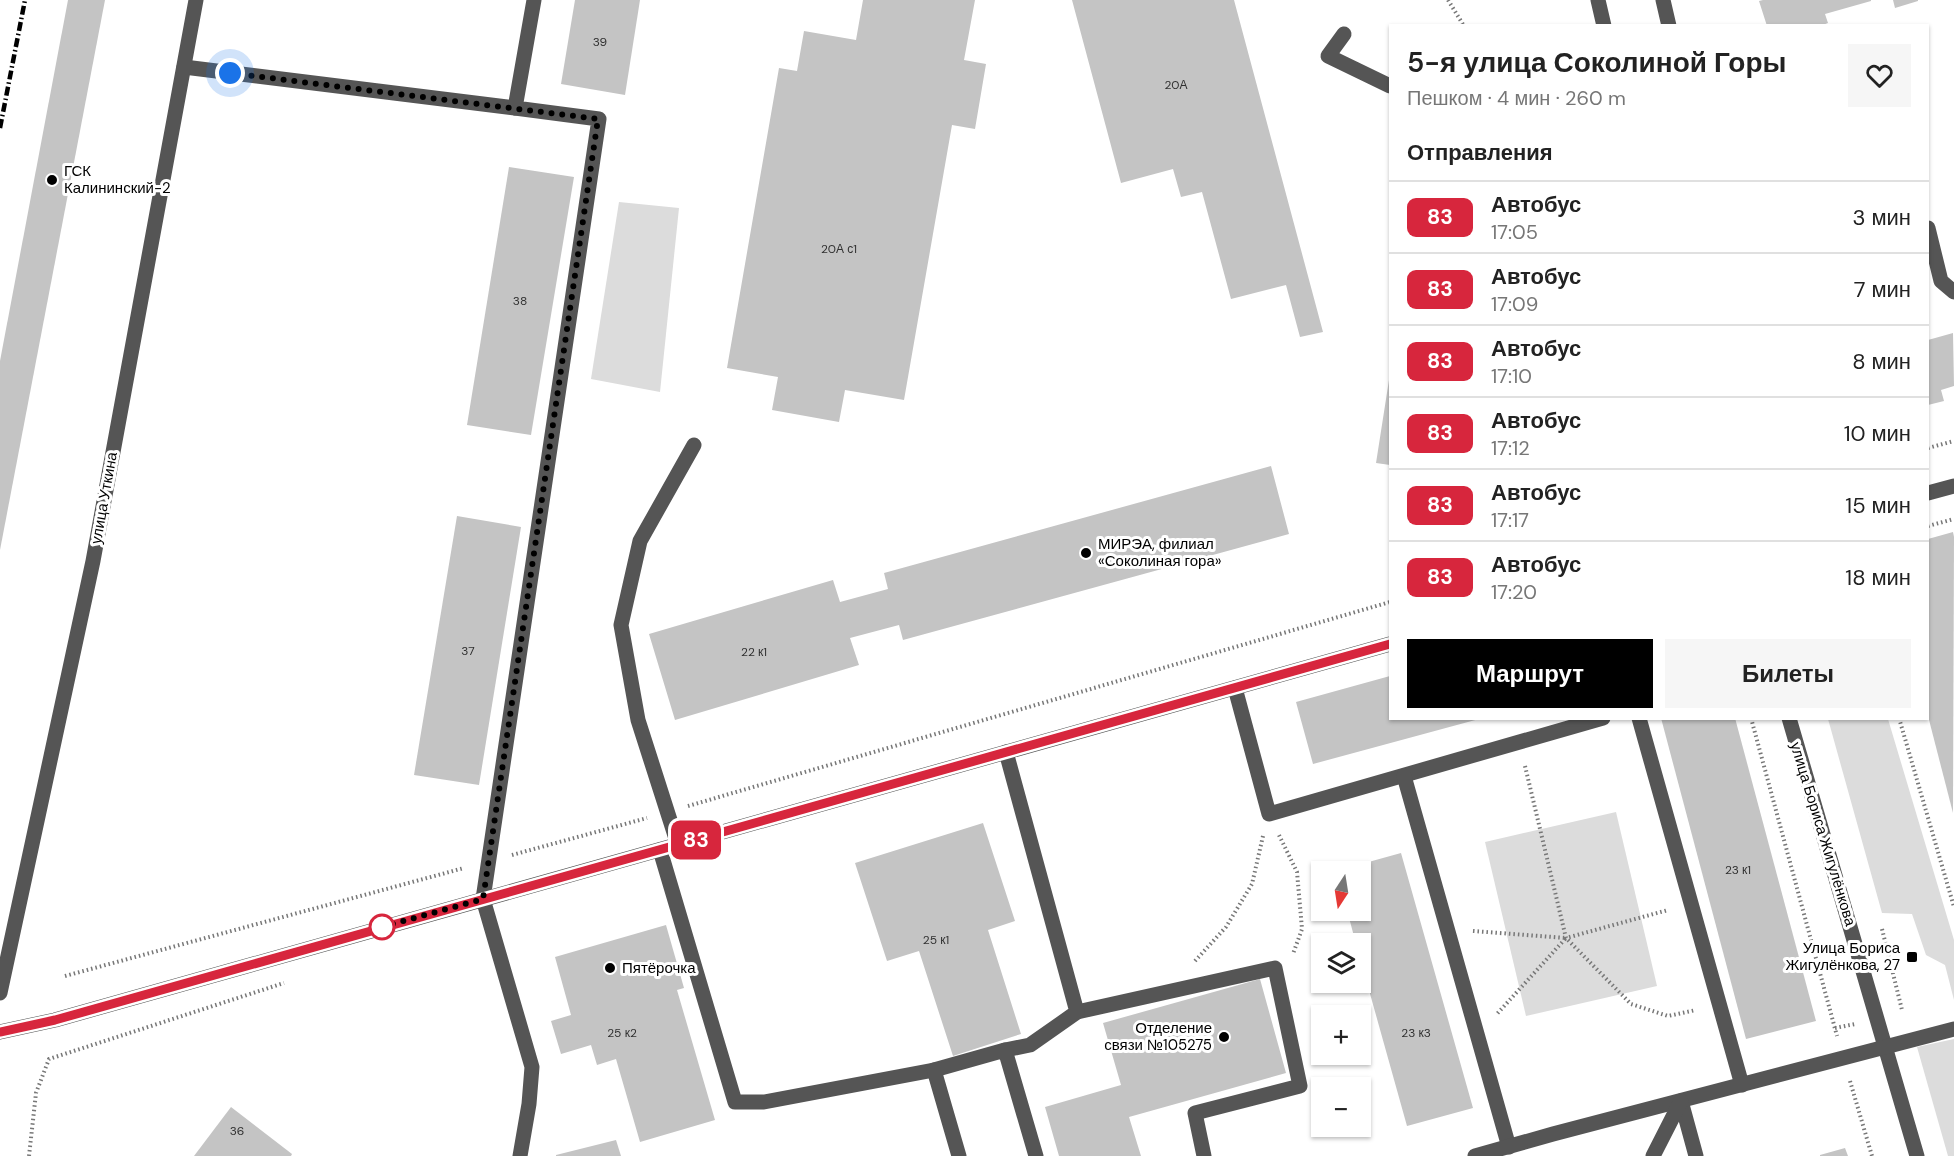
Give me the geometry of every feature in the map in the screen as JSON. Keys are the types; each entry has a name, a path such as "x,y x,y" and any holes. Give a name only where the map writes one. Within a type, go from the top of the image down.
{"street":[{"name":"улица Уткина","path":"0,993 93,561 196,0"},
{"path":"515,108 534,0"},
{"path":"1598,0 1604,24"},
{"path":"1663,0 1669,24"},
{"path":"1344,34 1328,56 1389,86"},
{"path":"184,67 598,119 483,899 532,1067 530,1104 520,1156"},
{"path":"1929,232 1941,281 1954,292"},
{"path":"678,845 638,720 621,625 640,541 694,445"},
{"path":"1929,493 1954,486"},
{"path":"0,1032 55,1020 1389,644"},
{"path":"1234,688 1269,814 1596,720"},
{"path":"1640,720 1742,1085"},
{"name":"улица Бориса Жигулёнкова","path":"1790,720 1917,1156"},
{"path":"1006,752 1077,1012"},
{"path":"1404,776 1479,1034 1509,1147"},
{"path":"660,850 735,1102 764,1102 934,1070 1030,1045 1077,1012 1275,968 1300,1086 1196,1113 1204,1156"},
{"path":"1475,1156 1954,1029"},
{"path":"1005,1050 1036,1156"},
{"path":"934,1070 959,1156"},
{"path":"1653,1156 1681,1101"},
{"path":"1681,1101 1696,1156"}],"path":[{"path":"1448,0 1463,24"},
{"path":"1929,448 1954,441"},
{"path":"1929,526 1954,519"},
{"path":"65,976 667,812 1389,602"},
{"path":"1752,720 1872,1156"},
{"path":"1900,720 1954,907"},
{"path":"1519,742 1567,939 1631,1004 1668,1016 1720,1005"},
{"path":"1269,814 1297,872 1302,929 1292,958 1277,979"},
{"path":"1170,992 1226,927 1252,884 1269,814"},
{"path":"1448,929 1567,939 1691,903"},
{"path":"1479,1034 1567,939"},
{"path":"29,1156 36,1093 49,1059"}],"shaded area":[{"path":"619,202 679,208 660,392 591,379"},
{"path":"1828,720 1888,720 1954,940 1954,1000 1945,965 1926,955 1912,914 1882,913"},
{"path":"1616,812 1657,986 1526,1016 1485,842"},
{"path":"1954,1039 1954,1156 1948,1156 1917,1047"}],"building":[{"name":"ГСК Калининский-2","path":"68,0 105,0 0,550 0,361"},
{"path":"575,0 640,0 625,95 561,84"},
{"path":"863,0 975,0 964,60 986,64 975,129 952,125 904,400 845,390 839,422 772,410 778,377 727,368 779,68 797,71 804,31 856,40"},
{"path":"1072,0 1234,0 1323,332 1300,337 1286,285 1231,299 1202,192 1181,197 1173,169 1121,183"},
{"path":"1871,0 1825,14 1828,23 1825,24 1766,24 1759,1"},
{"path":"1893,0 1918,0 1918,1 1895,8"},
{"path":"509,167 574,177 531,435 467,425"},
{"path":"1953,333 1954,386 1941,390 1944,401 1929,405 1929,340"},
{"path":"1389,380 1389,465 1376,463"},
{"path":"1271,466 1289,534 903,640 899,625 850,638 859,665 675,720 649,634 833,580 840,602 888,589 884,573"},
{"path":"457,516 521,527 479,785 414,775"},
{"path":"1953,532 1954,537 1953,813 1929,720 1929,539"},
{"path":"1389,676 1389,720 1475,720 1313,764 1296,702"},
{"path":"1662,720 1736,720 1816,1021 1746,1039"},
{"path":"983,823 1015,921 988,930 1021,1034 953,1056 919,951 887,961 855,863"},
{"path":"1401,853 1473,1108 1407,1126 1370,993 1371,933 1353,933 1350,921 1371,921 1371,861"},
{"path":"666,925 684,988 677,990 715,1120 640,1142 616,1059 597,1065 591,1045 561,1054 551,1021 571,1015 555,957"},
{"path":"1260,979 1286,1073 1129,1117 1141,1156 1059,1156 1045,1107 1121,1085 1103,1023"},
{"path":"231,1107 292,1154 291,1156 194,1156"},
{"path":"616,1140 621,1156 556,1156 556,1155"},
{"path":"1845,1148 1848,1156 1820,1156 1820,1155"}],"railway":[{"path":"0,128 25,0"}],"bus line":[{"name":"83","path":"0,1032 55,1020 1389,644"}],"place":[{"name":"ГСК Калининский-2","path":"52,180"},
{"name":"МИРЭА, филиал «Соколиная гора»","path":"1086,553"},
{"name":"Улица Бориса Жигулёнкова, 27","path":"1912,957"},
{"name":"Пятёрочка","path":"610,968"},
{"name":"Отделение связи №105275","path":"1224,1037"}],"route":[{"path":"230,73 598,119 483,899 382,927"}]}
